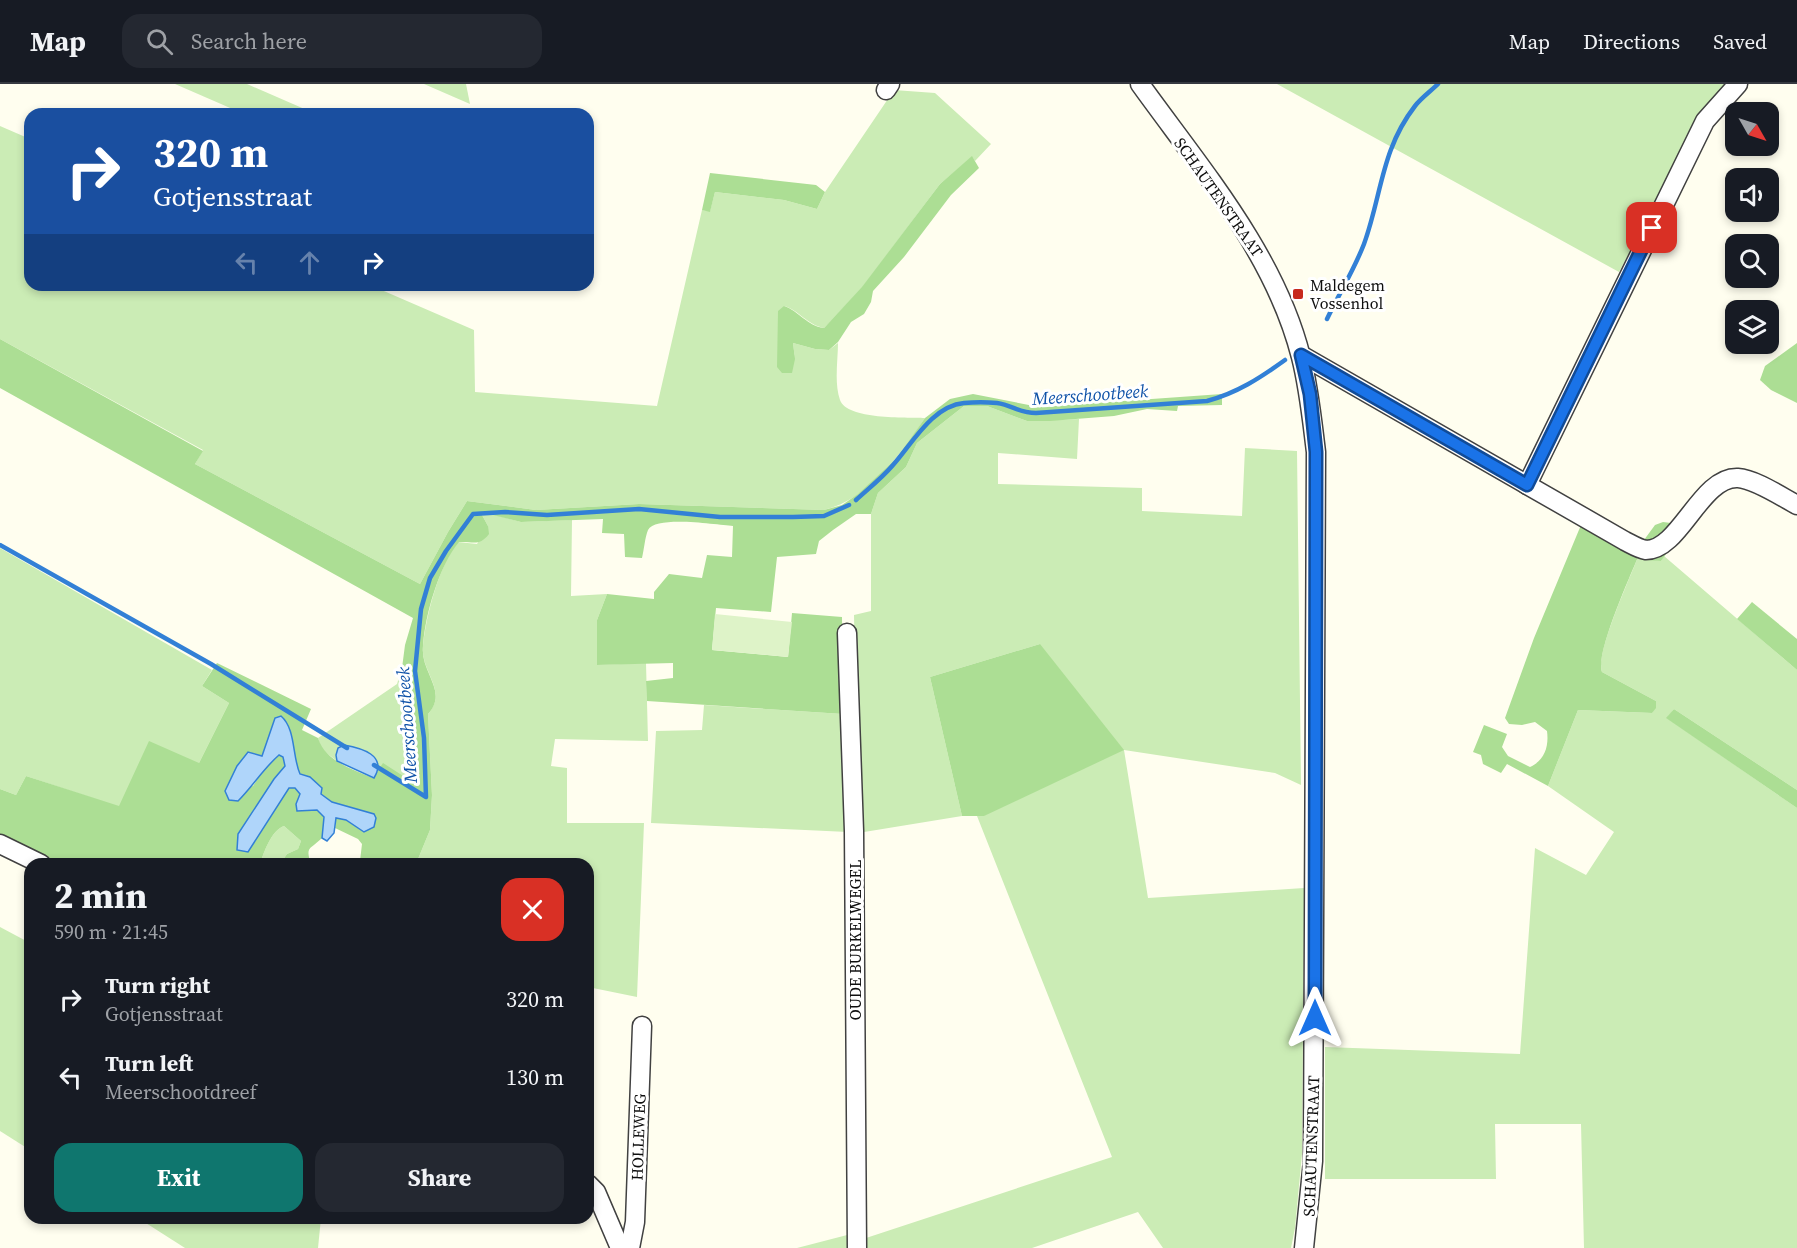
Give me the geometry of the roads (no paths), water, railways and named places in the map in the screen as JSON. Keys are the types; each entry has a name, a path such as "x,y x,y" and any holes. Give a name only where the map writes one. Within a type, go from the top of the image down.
{"street":[{"name":"SCHAUTENSTRAAT","path":"1140,84 1251,239 1280,297 1301,355 1310,394 1316,452 1313,1161 1304,1248"},
{"path":"1527,485 1705,120 1738,84"},
{"path":"1301,355 1644,550 1654,549 1665,543 1715,486 1727,479 1740,478 1797,505"},
{"name":"OUDE BURKELWEGEL","path":"847,633 854,831 857,1248"},
{"path":"0,844 29,858"},
{"name":"HOLLEWEG","path":"630,1248 635,1222 642,1026"},
{"path":"594,1190 620,1248"}],"water":[{"path":"281,716 289,728 300,774 310,777 322,788 321,794 332,802 374,814 376,818 374,827 364,832 346,820 336,818 334,833 327,841 322,838 324,817 317,810 297,811 296,804 300,794 295,788 289,788 248,852 237,850 238,834 285,766 283,757 279,755 273,760 238,801 229,800 225,791 237,766 248,752 262,756 275,718"},
{"path":"344,745 358,748 375,758 378,764 374,778 337,761 338,748"}],"waterway":[{"name":"Meerschootbeek","path":"1327,319 1364,244 1395,139 1415,106 1438,84"},
{"name":"Meerschootbeek","path":"856,500 889,470 932,418 953,406 968,403 997,403 1036,413 1207,401 1248,384 1285,360"},
{"name":"Meerschootbeek","path":"374,765 426,797 424,738 415,671 421,609 430,578 473,514 505,512 547,515 639,509 720,517 793,517 824,516 849,505"},
{"name":"Meerschootbeek","path":"0,545 211,664 347,748"}],"place":[{"name":"Maldegem Vossenhol","path":"1298,294"}]}
